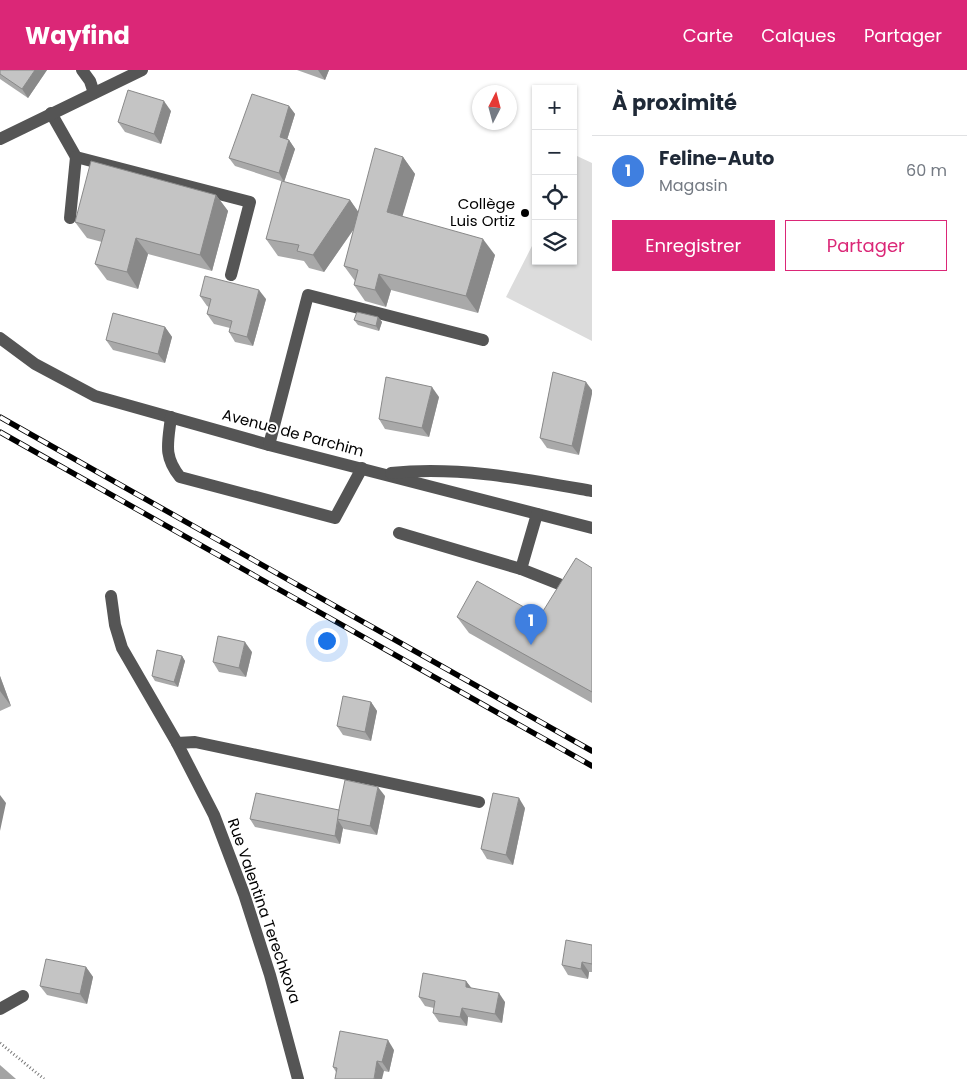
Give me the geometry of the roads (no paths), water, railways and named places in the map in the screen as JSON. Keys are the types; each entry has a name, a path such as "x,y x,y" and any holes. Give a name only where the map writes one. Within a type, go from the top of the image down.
{"street":[{"path":"82,70 90,81 94,93"},
{"path":"0,139 142,70"},
{"path":"51,113 76,157 70,218"},
{"path":"76,157 250,202 231,276"},
{"path":"269,445 308,295 483,340"},
{"name":"Avenue de Parchim","path":"0,338 35,364 95,396 269,445 592,528"},
{"path":"171,417 168,445 170,464 180,477 209,485 335,518 362,468"},
{"path":"382,474 426,470 491,474 592,491"},
{"path":"520,570 537,514"},
{"path":"399,533 559,584"},
{"name":"Rue Valentina Terechkova","path":"111,596 114,625 122,648 177,743 214,816 244,894 270,975 298,1079"},
{"path":"177,743 195,742 479,802"},
{"path":"0,1009 23,996"}],"railway":[{"path":"0,417 592,751"},
{"path":"0,432 592,766"}],"place":[{"name":"Collège Luis Ortiz","path":"525,213"},
{"name":"Feline-Auto","path":"531,645"}]}
